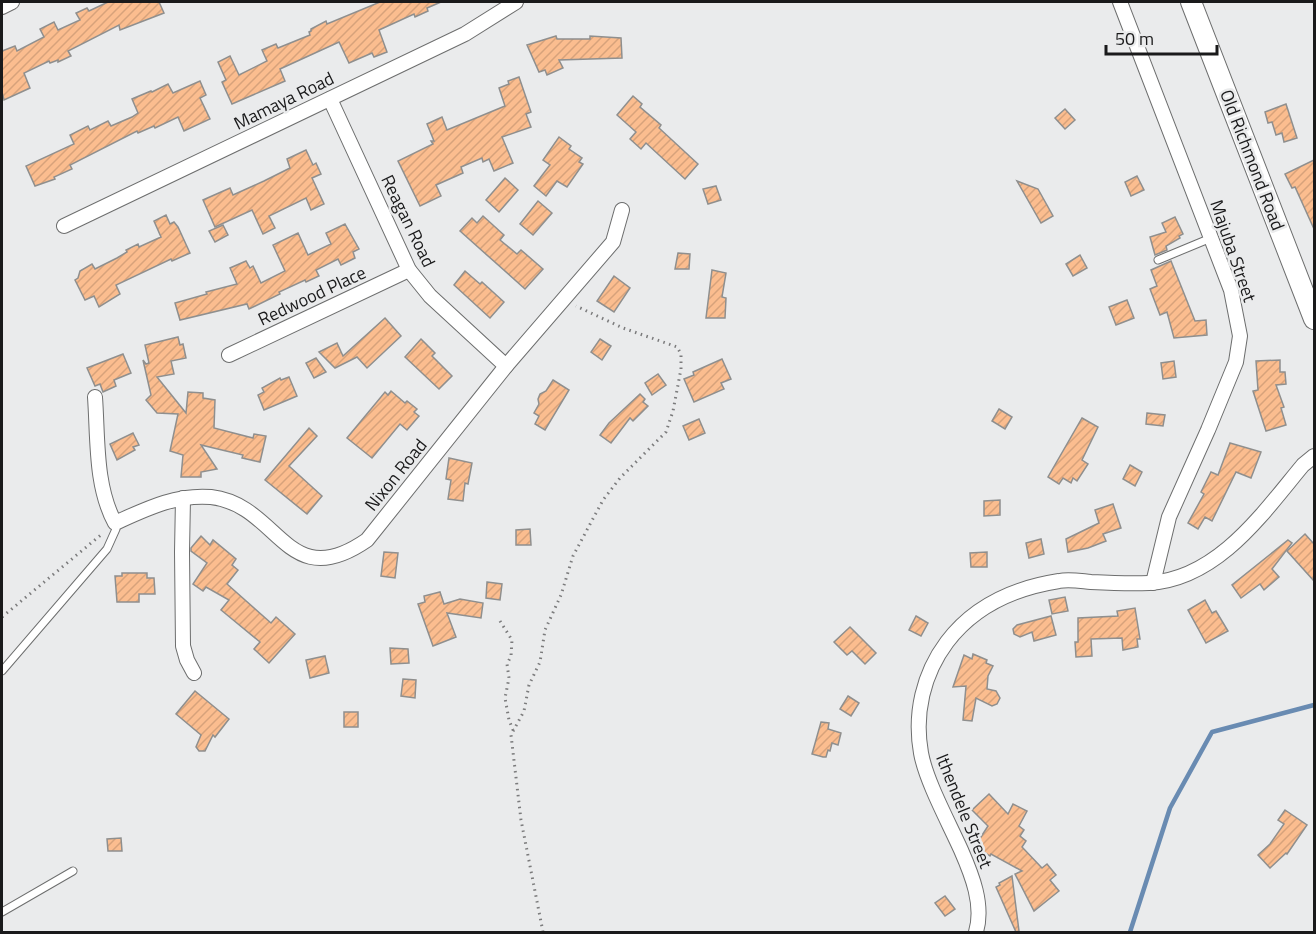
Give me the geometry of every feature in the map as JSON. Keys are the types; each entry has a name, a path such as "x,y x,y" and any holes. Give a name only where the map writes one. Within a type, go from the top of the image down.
{"street":[{"path":"2,7 12,2"},
{"name":"Mamaya Road","path":"64,226 465,34 516,2"},
{"name":"Majuba Street","path":"1120,2 1231,290 1240,336 1236,362 1169,518 1154,583"},
{"name":"Old Richmond Road","path":"1191,2 1314,319"},
{"name":"Reagan Road","path":"330,99 410,270 430,296 506,366"},
{"name":"Nixon Road","path":"115,523 161,502 211,497 234,503 299,554 316,559 330,559 349,553 367,540 506,366 613,242 622,210"},
{"name":"Redwood Place","path":"229,355 410,270"},
{"path":"95,397 105,505 115,523"},
{"name":"Ithendele Street","path":"976,933 978,901 969,868 921,755 919,715 921,695 928,674 942,650 959,627 983,607 1005,595 1035,585 1063,580 1126,584 1154,583 1193,570 1230,547 1247,533 1303,465 1314,456"},
{"path":"183,498 183,646 194,673"}],"lane":[{"path":"1158,260 1211,238"},
{"path":"2,671 107,549 116,529 115,523"},
{"path":"2,912 73,871"}],"path":[{"path":"543,933 521,820 511,735 524,711 529,685 540,662 546,630 561,595 573,556 603,500 620,477 666,432 673,411 681,369 681,354 677,346 623,328 565,299"},
{"path":"2,617 115,523"},
{"path":"500,621 512,640 511,656 507,664 509,678 506,698 513,730"}],"building":[{"path":"108,2 159,2 164,13 120,30 119,25 68,51 71,56 58,62 58,60 50,63 49,61 24,73 30,88 4,100 2,51 15,46 17,51 44,37 40,29 54,22 58,30 80,20 76,13 87,8 89,11"},
{"path":"380,2 441,2 415,17 414,14 379,30 387,52 374,57 372,53 349,63 339,42 280,69 285,81 232,104 222,82 226,80 218,62 230,56 239,75 267,61 262,50 276,44 278,48 310,35 311,29 326,21 327,24"},
{"path":"556,36 557,39 590,39 590,36 621,38 622,58 559,60 563,68 547,75 545,70 539,72 527,45"},
{"path":"519,77 531,112 526,114 531,127 502,137 513,163 494,171 489,159 483,162 482,158 461,167 463,173 436,185 441,196 420,206 398,161 433,144 431,141 434,141 427,124 442,117 447,130 505,106 499,88"},
{"path":"200,81 206,95 200,98 210,119 184,131 178,117 155,128 154,126 138,133 137,131 70,165 72,169 54,177 55,179 35,186 26,166 74,144 70,135 88,126 90,130 108,121 111,126 132,117 138,113 132,99 151,91 168,84 173,93"},
{"path":"633,96 642,104 640,107 661,125 659,128 698,164 685,179 646,143 641,149 630,139 636,132 617,115"},
{"path":"1286,104 1297,138 1284,142 1282,133 1276,135 1272,122 1268,123 1265,112"},
{"path":"1065,109 1075,120 1065,129 1055,118"},
{"path":"559,137 571,146 569,149 582,158 579,162 583,164 567,187 557,181 546,196 534,186 550,165 543,160"},
{"path":"306,150 313,165 316,163 321,174 312,178 324,204 311,210 306,198 269,216 275,228 263,234 252,210 215,227 203,200 230,188 233,195 264,181 290,168 287,159"},
{"path":"1314,160 1314,229 1295,187 1292,188 1285,174"},
{"path":"1137,176 1144,190 1131,196 1125,182"},
{"path":"505,178 518,190 499,212 486,200"},
{"path":"1017,181 1038,189 1053,216 1041,223"},
{"path":"716,186 721,200 708,204 703,189"},
{"path":"538,201 552,213 533,235 520,224"},
{"path":"166,215 170,224 174,222 178,227 190,253 172,261 171,259 116,285 120,294 99,307 94,296 85,300 75,280 80,271 92,264 95,269 138,244 139,247 161,237 154,221"},
{"path":"483,216 504,235 500,240 517,254 521,250 543,269 525,289 460,231 472,218 477,223"},
{"path":"1175,217 1183,234 1166,246 1167,250 1155,255 1150,237 1166,232 1162,223"},
{"path":"345,224 359,249 353,252 355,258 341,265 338,259 316,270 319,276 279,292 280,294 249,309 247,304 180,320 175,303 237,284 230,268 246,261 250,268 253,266 261,283 285,271 273,245 298,233 308,255 331,244 326,233"},
{"path":"223,225 228,235 215,242 209,231"},
{"path":"678,253 690,254 689,269 675,269"},
{"path":"1080,255 1087,268 1073,276 1066,264"},
{"path":"1171,261 1195,321 1206,320 1207,335 1174,338 1167,312 1160,315 1150,289 1157,286 1151,270"},
{"path":"712,270 726,273 722,297 726,298 725,318 706,318"},
{"path":"465,271 480,284 482,282 504,302 490,318 454,285"},
{"path":"614,276 630,288 614,312 597,301"},
{"path":"1127,300 1134,318 1116,325 1109,307"},
{"path":"385,318 401,336 367,368 357,357 335,368 319,352 337,343 343,356"},
{"path":"178,337 180,345 183,344 186,358 171,361 174,374 157,377 186,413 188,392 203,393 203,398 215,400 214,428 253,438 254,434 266,436 260,462 242,458 243,455 201,445 217,469 201,472 201,477 181,477 183,455 170,451 178,414 157,413 146,400 151,395 143,360 146,364 149,363 145,345"},
{"path":"421,339 435,353 432,356 452,376 439,389 405,357"},
{"path":"600,339 611,346 602,360 591,352"},
{"path":"123,354 131,373 114,380 116,386 103,392 100,384 95,386 87,368"},
{"path":"316,358 326,372 314,378 306,363"},
{"path":"722,359 731,379 721,383 724,389 694,402 684,379 694,375 693,372"},
{"path":"1280,360 1280,372 1285,372 1286,384 1276,385 1284,407 1281,408 1286,425 1266,431 1253,391 1258,390 1256,361"},
{"path":"1174,361 1176,377 1163,379 1161,363"},
{"path":"658,374 666,385 652,395 645,383"},
{"path":"289,377 297,396 264,410 258,395 264,392 262,388 280,378 281,380"},
{"path":"553,380 569,390 545,430 535,424 539,416 534,413 539,404 540,394 546,391"},
{"path":"391,391 405,403 407,401 417,409 414,412 419,416 407,430 400,424 372,458 347,438 385,392 388,395"},
{"path":"640,394 645,399 643,402 648,406 633,421 630,418 611,443 600,435 609,423"},
{"path":"999,409 1012,417 1005,429 992,421"},
{"path":"1147,413 1165,415 1163,426 1146,424"},
{"path":"1082,418 1098,427 1082,460 1088,464 1077,481 1073,478 1071,483 1063,478 1059,484 1048,477"},
{"path":"699,419 705,433 689,440 683,426"},
{"path":"309,428 317,436 289,466 322,496 307,514 265,480"},
{"path":"133,433 139,445 133,447 135,450 117,460 110,444"},
{"path":"1230,443 1261,452 1251,478 1236,472 1212,521 1205,517 1198,529 1188,523 1204,494 1201,492 1211,472 1218,475"},
{"path":"449,458 472,463 468,484 465,483 463,501 448,499 451,480 446,479"},
{"path":"1130,465 1142,472 1135,486 1123,479"},
{"path":"1000,500 1000,515 984,516 984,501"},
{"path":"1113,504 1121,528 1103,534 1106,541 1068,552 1066,539 1099,523 1095,510"},
{"path":"530,529 531,545 516,545 516,530"},
{"path":"1305,534 1314,544 1314,581 1287,551"},
{"path":"201,536 210,545 213,540 236,559 232,565 238,570 227,584 271,623 276,617 295,634 269,663 254,649 260,642 221,610 229,600 206,587 203,591 193,584 207,563 191,551"},
{"path":"1041,539 1044,554 1029,558 1026,543"},
{"path":"1288,540 1292,543 1272,569 1279,577 1264,590 1260,584 1241,598 1232,585"},
{"path":"384,552 398,553 395,578 381,576"},
{"path":"987,552 987,567 971,567 970,553"},
{"path":"122,573 147,573 147,578 154,578 155,594 139,594 139,602 117,602 115,576 122,576"},
{"path":"487,582 502,584 500,600 486,598"},
{"path":"440,592 444,604 460,599 483,603 481,618 447,613 456,637 433,646 418,604 425,602 424,596"},
{"path":"1065,597 1068,611 1052,614 1049,600"},
{"path":"1205,600 1212,613 1216,611 1228,631 1206,643 1188,610"},
{"path":"1135,608 1140,639 1137,639 1138,647 1123,650 1122,638 1091,639 1092,656 1076,657 1078,618 1118,616 1117,611"},
{"path":"916,616 928,623 921,636 909,630"},
{"path":"1051,616 1056,635 1034,641 1032,632 1020,637 1014,634 1013,629 1017,625"},
{"path":"850,627 876,653 865,664 852,651 847,655 834,642"},
{"path":"390,648 408,649 409,663 391,664"},
{"path":"973,654 987,660 986,663 993,666 988,676 987,689 996,691 1000,698 997,704 992,706 976,698 972,721 963,720 966,686 953,687 964,655 972,659"},
{"path":"325,656 329,673 310,678 306,660"},
{"path":"403,679 416,680 415,698 401,696"},
{"path":"195,691 229,719 215,737 213,735 205,751 199,751 196,747 201,735 176,714"},
{"path":"848,696 859,703 851,716 840,709"},
{"path":"344,712 358,712 358,727 344,727"},
{"path":"821,722 829,723 828,729 841,733 838,745 832,743 826,757 812,754"},
{"path":"989,794 1008,814 1013,804 1027,811 1019,826 1024,830 1020,836 1026,841 1022,847 1042,868 1047,864 1056,875 1050,880 1059,891 1034,911 1015,874 1022,871 975,846 988,826 972,810"},
{"path":"1285,810 1307,825 1287,854 1270,868 1258,855 1270,844 1284,824 1278,820"},
{"path":"121,838 122,851 108,851 107,839"},
{"path":"1012,876 1019,931 1016,932 996,887"},
{"path":"945,896 955,909 945,916 935,903"}],"waterway":[{"path":"1130,932 1170,808 1212,732 1314,705"}]}
